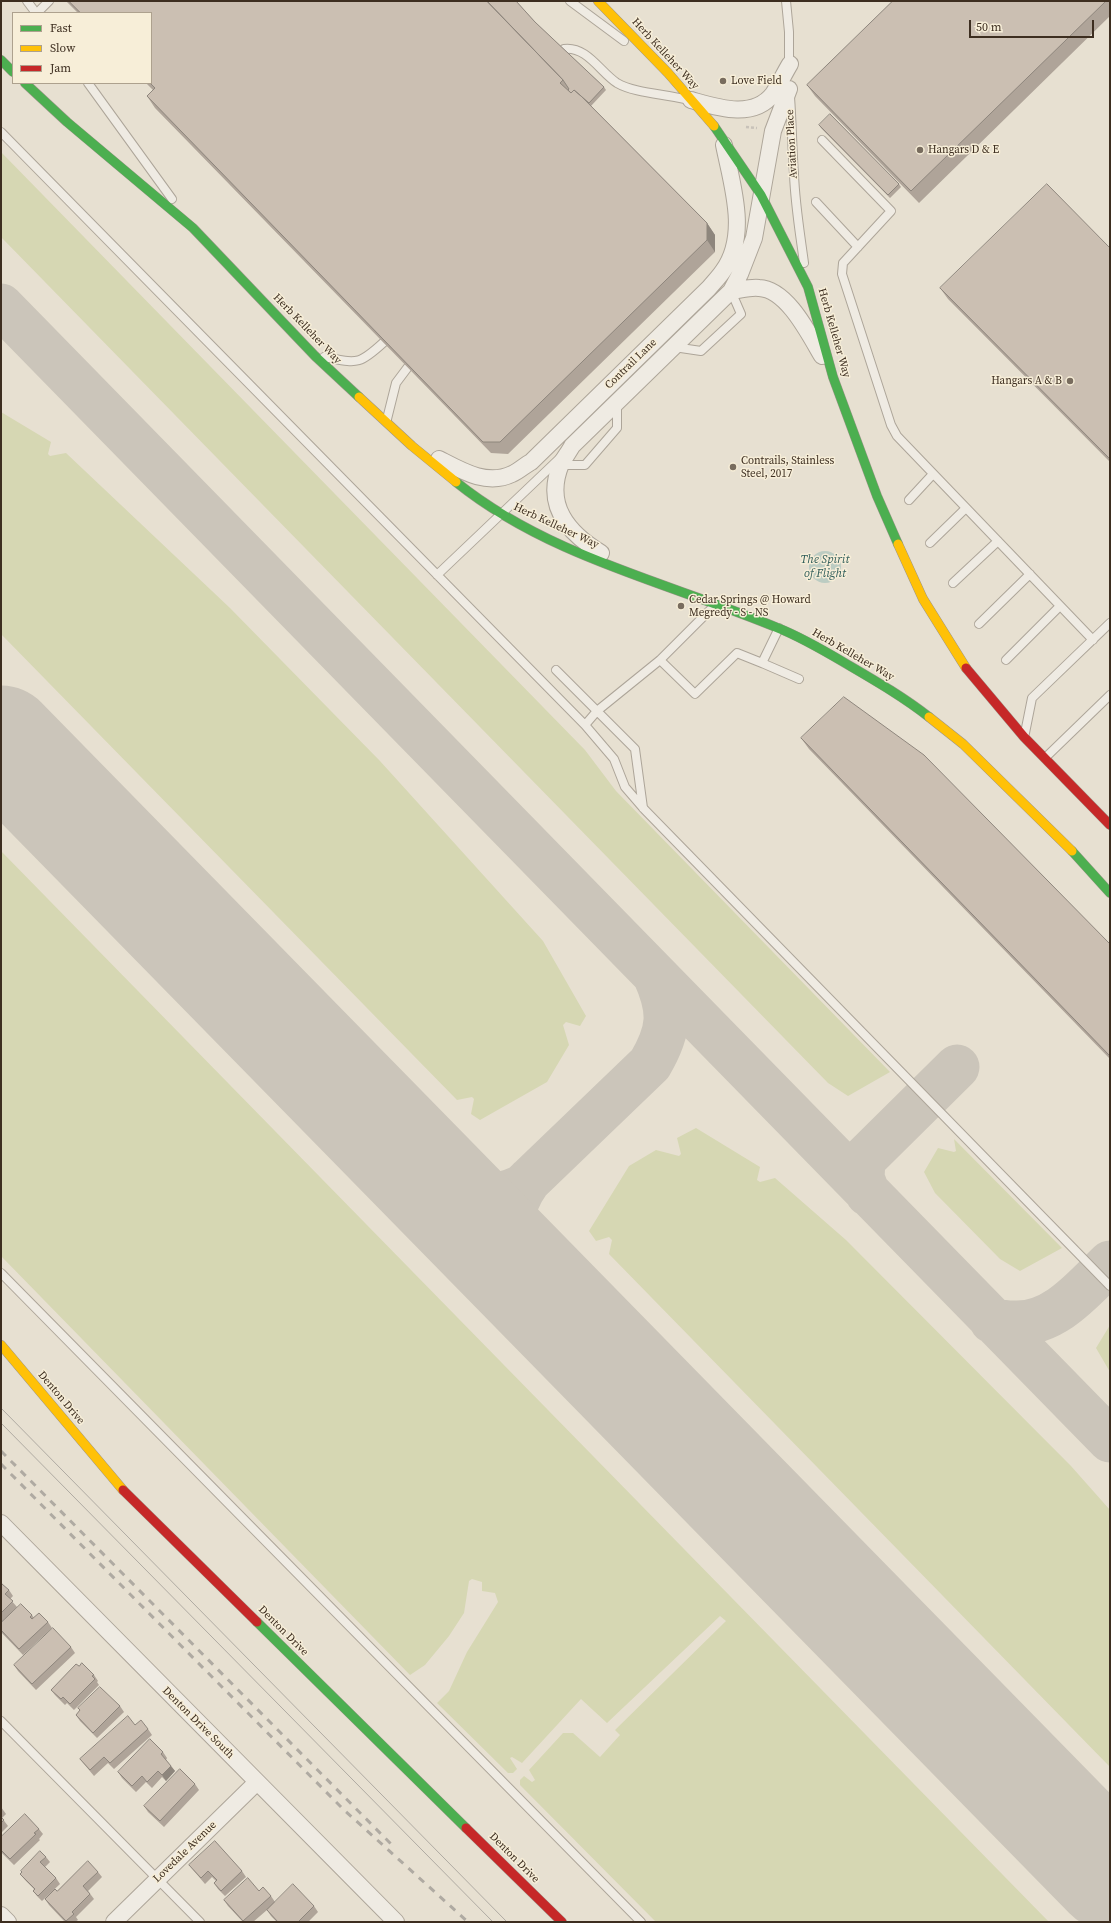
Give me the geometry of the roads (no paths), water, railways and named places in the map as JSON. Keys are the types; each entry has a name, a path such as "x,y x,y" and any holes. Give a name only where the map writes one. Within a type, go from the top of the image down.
{"main road":[{"name":"Herb Kelleher Way","path":"598,1 668,73 722,136 761,195 808,287 833,377 877,496 923,599 963,665 1024,737 1110,825"},
{"path":"1,60 12,71"},
{"name":"Herb Kelleher Way","path":"26,84 67,122 193,228 315,356 412,446 474,496 502,514 539,534 636,575 779,628 826,652 902,696 963,744 1060,839 1110,893"},
{"name":"Denton Drive","path":"1,1345 125,1492 562,1922"}],"street":[{"path":"691,100 735,109 751,108 764,102 772,94 790,64"},
{"name":"Contrail Lane","path":"636,575 584,543 566,525 558,507 556,488 561,465 572,446 731,291 740,274 754,238 773,132 789,89"},
{"name":"Contrail Lane","path":"412,446 468,474 489,479 512,474 530,462 709,288 723,271 732,254 736,235 734,194 722,136"},
{"path":"731,291 759,288 769,291 786,300 814,342 833,377"},
{"name":"Denton Drive South","path":"1,1523 396,1922"},
{"name":"Lovedale Avenue","path":"114,1922 256,1782"},
{"path":"1,1915 8,1922"}],"lane":[{"path":"28,1 36,12"},
{"path":"38,12 49,1"},
{"path":"570,1 668,73"},
{"name":"Aviation Place","path":"786,1 790,64 789,89 793,133 796,210 808,287"},
{"path":"564,49 572,48 589,57 603,73 618,84 640,91 663,93 691,100"},
{"path":"90,84 193,228"},
{"path":"1,132 585,725 614,759 626,787 644,809 1110,1286"},
{"path":"822,140 892,211 843,262 842,274 891,426 897,436 1093,640"},
{"path":"816,202 858,247"},
{"path":"674,347 701,350 741,314 731,291"},
{"path":"315,356 347,361 358,361 368,357 384,342"},
{"path":"386,423 396,383 408,367"},
{"path":"561,465 585,466 617,428 616,402"},
{"name":"Contrail Lane","path":"437,575 572,446"},
{"path":"909,500 933,474"},
{"path":"930,544 966,508"},
{"path":"953,584 998,541"},
{"path":"979,624 1030,574"},
{"path":"585,725 597,711 660,660 716,604"},
{"path":"1006,660 1060,606"},
{"path":"1024,737 1032,698 1110,623"},
{"path":"762,663 779,628"},
{"path":"660,660 695,694 738,653 799,679"},
{"path":"556,670 635,749 644,809"},
{"path":"1045,759 1110,695"},
{"path":"1,1273 641,1922"},
{"path":"1,1721 200,1922"}],"water":[{"name":"The Spirit of Flight","path":"825,551 831,552 838,558 841,567 840,573 834,580 825,583 819,582 812,576 809,567 810,561 816,554"}],"tram line":[{"path":"1,1408 507,1922"},
{"path":"1,1423 493,1922"}],"railway":[{"path":"1,1451 395,1848"},
{"path":"1,1464 343,1809 468,1922"}],"place":[{"name":"Love Field","path":"723,81"},
{"name":"Hangars D & E","path":"920,150"},
{"name":"Hangars A & B","path":"1070,381"},
{"name":"Contrails, Stainless Steel, 2017","path":"733,467"},
{"name":"Cedar Springs @ Howard Megredy - S - NS","path":"681,606"}]}
